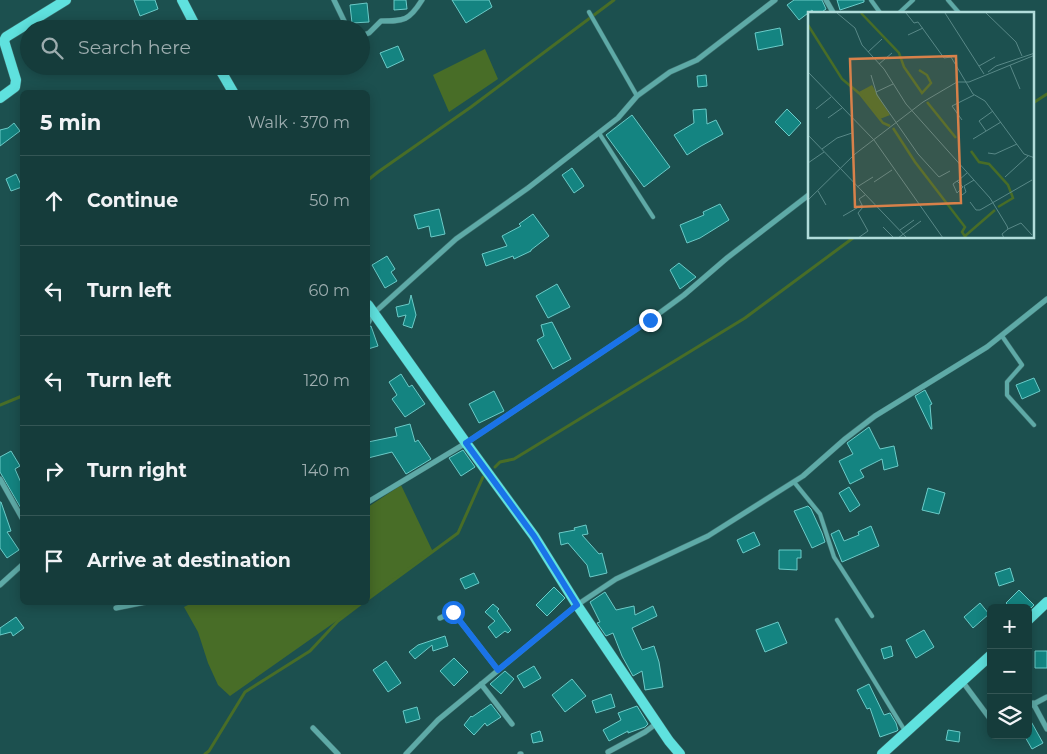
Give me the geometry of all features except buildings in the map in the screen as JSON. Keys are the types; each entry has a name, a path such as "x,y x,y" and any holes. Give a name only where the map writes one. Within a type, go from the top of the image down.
{"main road":[{"path":"34,20 66,0"},
{"path":"182,0 192,20"},
{"path":"0,98 15,87 16,80 4,41 6,37 20,28"},
{"path":"223,75 232,90"},
{"path":"371,309 534,536 577,605 680,754"},
{"path":"1032,616 1047,602"},
{"path":"882,754 987,659"}],"street":[{"path":"334,0 344,20"},
{"path":"370,32 381,21 400,21 414,13 422,0"},
{"path":"371,309 456,239 528,188 618,118 637,96 670,72 697,60 775,0"},
{"path":"826,0 833,12"},
{"path":"370,501 466,443 650,320 808,196"},
{"path":"406,754 438,720 577,605 616,579 708,536 794,482 875,416 987,347 1047,299"},
{"path":"1,483 20,515"},
{"path":"0,585 20,567"},
{"path":"116,608 131,605"},
{"path":"440,618 453,612 498,670"},
{"path":"962,681 987,715"},
{"path":"481,684 512,724"},
{"path":"1047,698 1034,703 1047,729"},
{"path":"608,752 645,732 657,723"},
{"path":"313,728 338,754"}],"lane":[{"path":"871,0 880,12"},
{"path":"900,12 913,0"},
{"path":"948,0 958,12"},
{"path":"589,12 637,96"},
{"path":"599,133 653,217"},
{"path":"1002,336 1022,365 1008,382 1007,395 1034,425"},
{"path":"794,482 820,514 834,557 872,616"},
{"path":"837,620 906,733"}],"shaded area":[{"path":"485,49 498,79 449,112 433,75"},
{"path":"401,485 433,552 370,597 370,506"},
{"path":"188,605 359,605 230,696 218,685 208,663 198,632 184,607"}],"waterway":[{"path":"370,178 471,107 614,0"},
{"path":"1034,102 1047,94"},
{"path":"495,467 500,462 514,459 745,318 852,239"},
{"path":"0,405 20,397"},
{"path":"370,598 458,533 483,477"},
{"path":"205,754 209,751 245,692 310,651 338,621 359,605"}],"route":[{"path":"453,612 498,670 577,605 534,536 466,443 650,320"}]}
